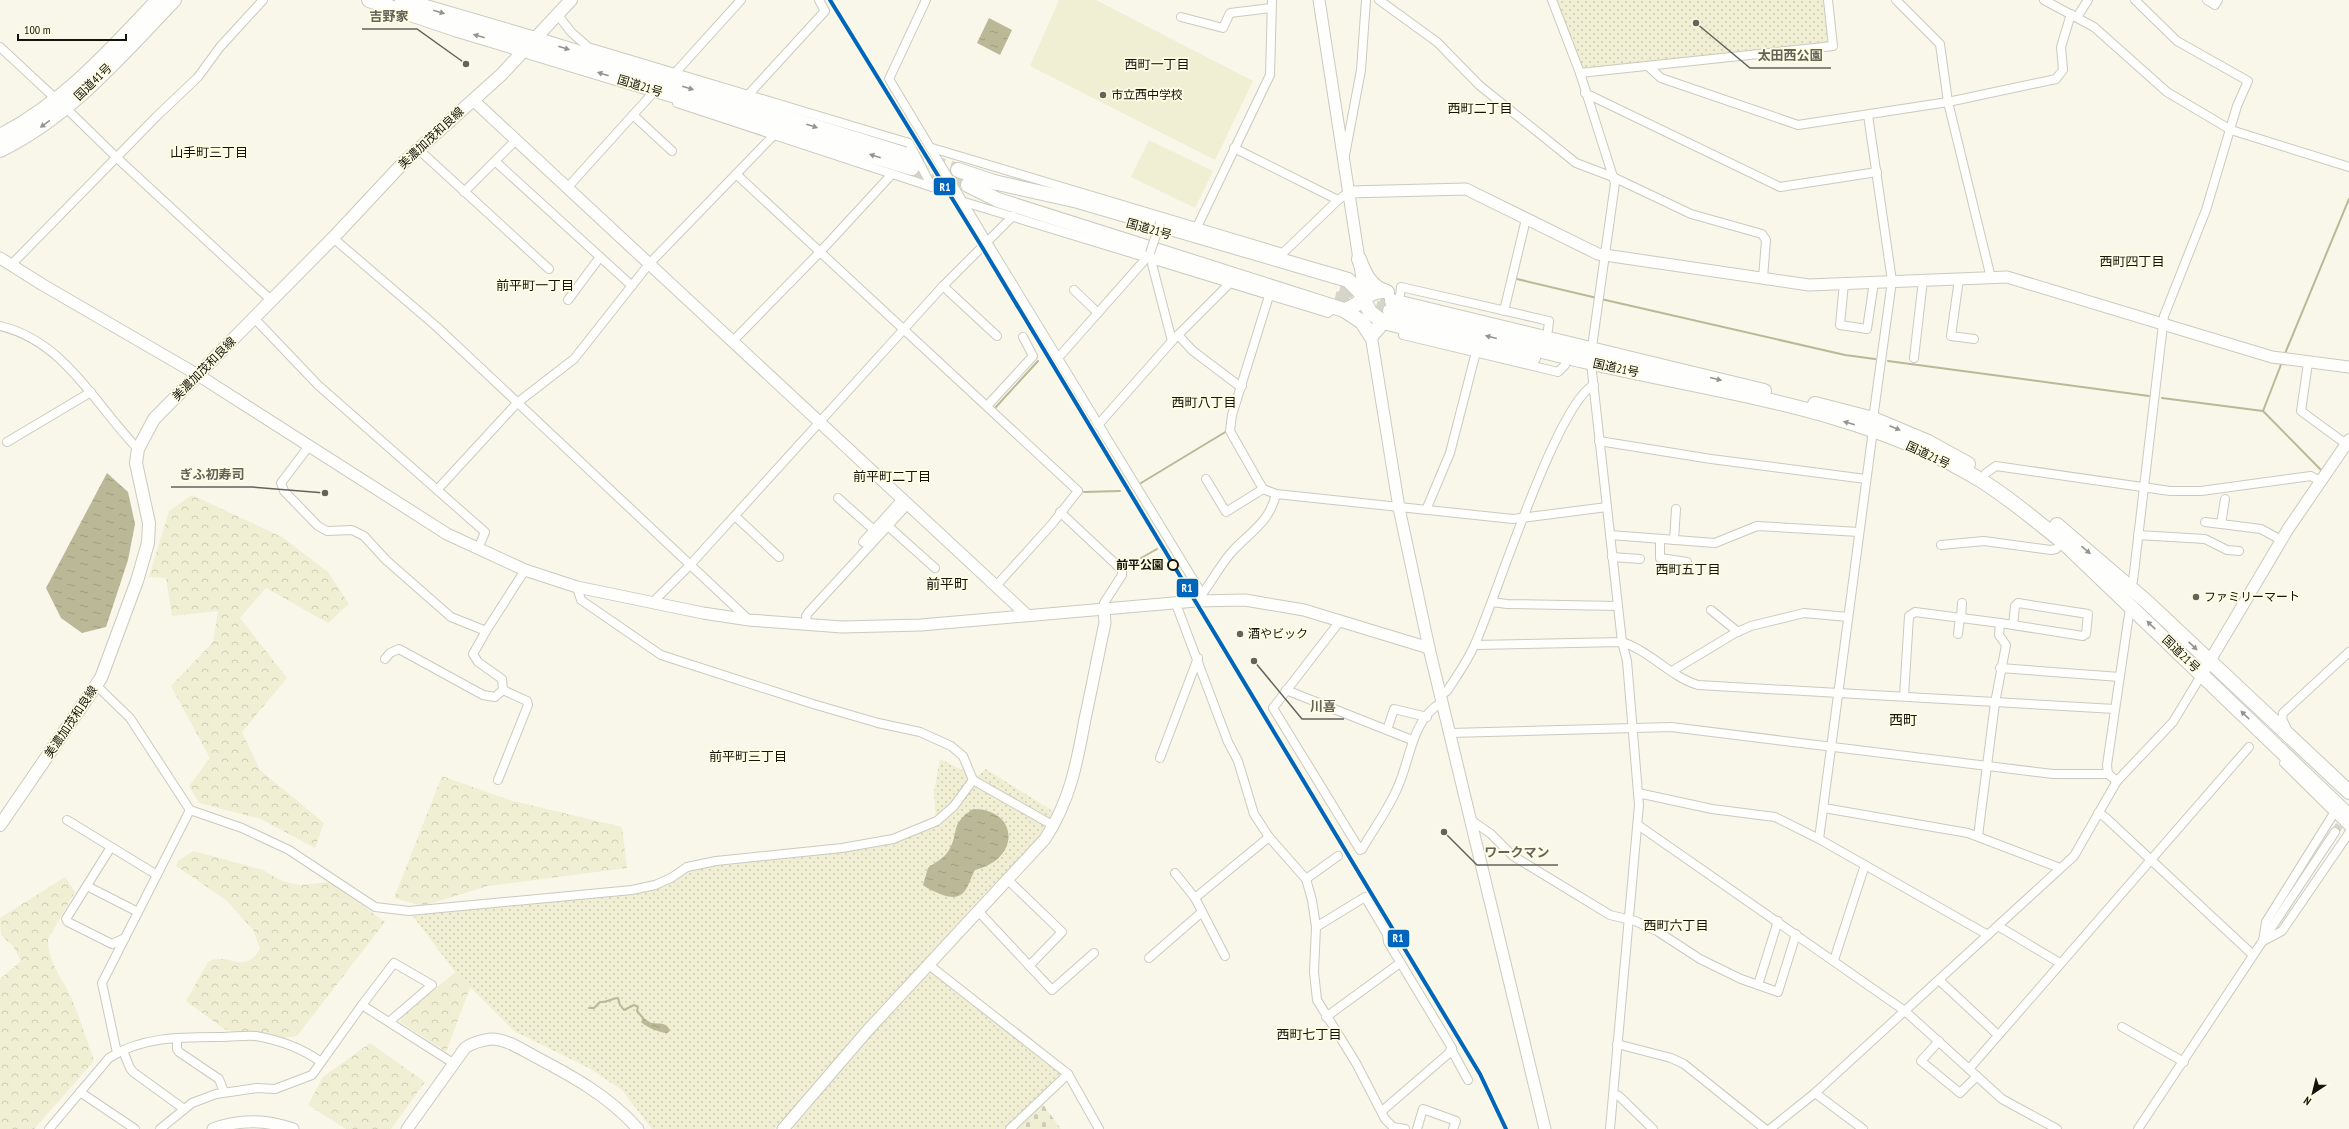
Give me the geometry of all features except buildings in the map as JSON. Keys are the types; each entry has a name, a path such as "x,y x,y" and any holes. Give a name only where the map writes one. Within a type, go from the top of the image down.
{"highway":[{"name":"国道41号","path":"0,150 42,125 85,75 158,0"},
{"name":"国道41号","path":"0,136 61,104 174,0"},
{"name":"国道21号","path":"369,0 455,29 530,44 652,92 911,162 530,44 402,0"},
{"path":"1364,298 1341,296 998,200 962,180 989,181 1078,201 1341,296 1355,308 1370,293 1390,304 1548,330 1592,345"},
{"path":"1341,296 1355,270 1359,259"},
{"path":"1359,259 1364,273 1390,304 1404,326 1593,373"},
{"path":"1341,296 1371,336 1390,304"},
{"path":"1364,298 1370,312 1390,304"},
{"name":"国道21号","path":"1390,304 1665,360 1689,373 1928,442 1986,473 2023,497 2147,602 2209,661 2284,728 2349,792"},
{"name":"国道21号","path":"1390,304 1593,373 1709,388 1873,425 1980,480 2017,505 2063,542 2133,607 2349,816"}],"main road":[{"name":"美濃加茂和良線","path":"0,824 96,686 137,580 148,543 149,523 136,463 138,449 154,419 272,301 418,149 473,100 530,44 571,0"}],"street":[{"path":"11,265 116,157 198,78 220,47 263,0"},
{"path":"675,73 741,0"},
{"path":"748,95 825,10 819,0"},
{"path":"926,0 889,79 932,148 961,201 1203,597"},
{"path":"1319,0 1364,298 1399,508 1429,648 1545,1129"},
{"path":"1343,164 1361,70 1366,0"},
{"path":"1379,0 1437,42 1479,84 1576,163 1613,177 1691,214 1762,234 1766,240 1763,278"},
{"path":"1552,0 1580,73 1585,93 1613,177 1612,212 1592,345 1593,373 1599,441 1622,642 1627,661 1638,793 1638,825 1610,1129"},
{"path":"1580,73 1833,46 1828,0"},
{"path":"1896,0 1940,44 1948,102 1991,278"},
{"path":"2044,0 2074,15 2094,28 2167,92 2231,130 2349,167"},
{"path":"1648,66 1661,78 1798,125 1868,115 1948,102 2056,79 2063,70 2062,47 2074,15 2088,0"},
{"path":"2130,588 2133,581 2164,316 2206,210 2237,106 2248,80 2177,40 2134,0"},
{"path":"2207,0 2215,5 2218,0"},
{"path":"1181,17 1223,28 1230,13 1272,4 1270,75 1197,227"},
{"path":"558,15 571,32 588,47 909,143 932,187 773,136 652,92 568,187"},
{"path":"0,47 116,157 272,301"},
{"path":"1585,93 1780,187 1877,172"},
{"path":"473,100 1027,616"},
{"path":"633,115 672,151"},
{"path":"1819,839 1892,281 1868,115"},
{"path":"437,490 517,403 574,359 649,264 773,136"},
{"path":"464,192 496,162 516,140"},
{"path":"932,148 1161,220 1197,227 1283,254 1338,200 1349,192 1466,189 1598,254 1809,284 2007,277 2283,359 2349,367"},
{"path":"1234,148 1338,200"},
{"path":"418,149 549,269"},
{"path":"496,162 632,286"},
{"path":"736,174 821,251 1078,491 1052,524 996,586"},
{"path":"732,342 821,251 892,174"},
{"path":"961,201 1151,257 1229,284 1328,313 1341,296"},
{"path":"653,602 690,565 735,516 943,286 1013,216"},
{"path":"1504,311 1526,219"},
{"path":"1161,220 1151,257 1172,341"},
{"path":"333,238 437,327 749,620"},
{"path":"1058,358 1151,257"},
{"path":"0,258 198,375 423,520 478,549 525,570 576,587 749,620 808,625 906,626 1176,604 1203,597 1245,600 1276,604 1340,621 1429,648"},
{"path":"568,300 600,258"},
{"path":"1959,279 1951,336 1974,339"},
{"path":"1914,358 1923,280"},
{"path":"1844,283 1840,325 1867,329 1874,282"},
{"path":"1098,425 1172,341 1229,284"},
{"path":"943,286 997,336"},
{"path":"1390,304 1401,287 1549,321 1548,330"},
{"path":"1074,290 1098,313"},
{"path":"1269,296 1230,431 1263,489 1276,494 1399,508 1524,519 1607,507"},
{"path":"254,318 318,385 485,532 478,549"},
{"path":"0,326 28,335 56,355 91,392 138,449"},
{"path":"1404,326 1403,335 1558,372 1564,366"},
{"path":"1178,335 1193,351 1238,385 1242,386"},
{"path":"987,406 1033,356 1023,337"},
{"path":"1426,510 1450,453 1476,352"},
{"path":"1770,1129 1815,1093 2074,856 2117,781 2173,722 2281,540 2320,480 2348,442 2301,411 2308,363"},
{"path":"1340,621 1273,708 1360,850 1397,790 1412,740 1427,717 1442,699 1475,645 1524,519 1532,494 1563,427 1580,398 1588,388 1593,373"},
{"path":"7,442 91,392"},
{"path":"1599,441 1711,459 1866,479"},
{"path":"309,446 281,482 284,491 318,526 327,531 352,530 364,536 386,560 451,617 486,631"},
{"path":"1986,473 1996,466 2170,491 2201,491 2311,476 2320,480"},
{"path":"1206,479 1226,512 1263,489"},
{"path":"1203,597 1230,554 1267,518 1273,508 1276,494"},
{"path":"838,498 874,530"},
{"path":"2222,524 2225,499"},
{"path":"808,625 806,616 808,613 888,526 905,502"},
{"path":"863,542 905,502"},
{"path":"1674,540 1676,509"},
{"path":"783,1129 832,1071 1046,839 1064,808 1075,768 1105,623 1104,604 1122,575 1122,570 1060,512"},
{"path":"735,516 779,557"},
{"path":"2205,522 2260,529 2281,540"},
{"path":"888,526 935,568"},
{"path":"1610,535 1715,543 1757,526 1859,532"},
{"path":"2138,535 2205,539 2228,550 2239,551"},
{"path":"1660,539 1660,558 1687,562"},
{"path":"1941,545 1984,540 2051,550 2056,549 2063,542"},
{"path":"1612,557 1640,559"},
{"path":"503,690 502,679 478,662 473,654 525,570"},
{"path":"576,587 581,600 661,655 813,704 878,723 920,732 951,746 963,756 970,768 973,780 1054,826"},
{"path":"1492,602 1506,604 1618,606"},
{"path":"1958,634 1962,603"},
{"path":"1904,696 1909,616 1915,612 2083,636 2086,634 2088,614 2018,603 2015,606 2013,625"},
{"path":"1176,604 1198,658 1228,742 1238,761 1254,814 1269,837 1306,879 1312,900 1316,927 1314,972 1317,1000 1326,1017 1356,1063 1382,1110 1385,1119 1393,1127 1405,1129"},
{"path":"2108,774 2107,765 2129,614 2133,607"},
{"path":"1711,610 1738,632"},
{"path":"1672,671 1738,632 1751,626 1804,613 1848,617"},
{"path":"1978,836 2000,668 2006,645 1999,635 2000,623"},
{"path":"1475,645 1622,642 1635,646 1687,682 1698,685 2115,709"},
{"path":"385,659 390,653 400,649 488,698 495,698 503,690"},
{"path":"2349,652 2283,713 2282,719 2284,728 2292,730 2349,783"},
{"path":"1160,758 1198,658"},
{"path":"2000,668 2120,677"},
{"path":"96,686 130,718 190,810 242,828 289,850 375,907 409,911 632,890 655,885 671,878 687,867 716,861 842,848 894,839 936,821 954,806 973,780"},
{"path":"498,780 528,706 527,701 503,690"},
{"path":"1286,690 1412,740"},
{"path":"1387,730 1394,709 1427,717"},
{"path":"1450,733 1671,727 1987,767 2053,774 2108,774 2117,781"},
{"path":"2273,742 2271,750 2349,827"},
{"path":"1969,1069 2249,747"},
{"path":"1638,793 1712,809 1775,817 1819,839 1988,935"},
{"path":"1824,808 1968,832 2060,868"},
{"path":"184,1109 133,1072 130,1068 120,1052 102,983 190,810"},
{"path":"2098,813 2105,816 2253,955"},
{"path":"2263,941 2266,922 2334,813"},
{"path":"67,820 158,875"},
{"path":"1471,820 1491,834 1513,856 1610,915 1629,919 1657,931 1700,959 1758,985 1778,992 1796,934"},
{"path":"1638,825 1834,960 1905,1011 2002,1099 2057,1129"},
{"path":"2151,1129 2141,1126 2335,832"},
{"path":"2263,941 2282,931 2349,833"},
{"path":"1195,898 1269,837"},
{"path":"111,847 66,919 68,922 112,944 125,938"},
{"path":"1306,879 1338,856"},
{"path":"1834,960 1865,865"},
{"path":"1175,873 1195,898 1225,956"},
{"path":"1008,880 1062,932 1029,966"},
{"path":"87,886 138,912"},
{"path":"1316,927 1365,897 1387,934 1388,942 1468,1080"},
{"path":"979,912 1052,990 1054,990 1094,953"},
{"path":"1149,958 1202,912"},
{"path":"1758,985 1778,921"},
{"path":"1998,926 2060,963"},
{"path":"160,1129 192,1103 224,1092 257,1088 275,1089 312,1075 394,963 432,985 389,1022"},
{"path":"1326,1017 1400,963"},
{"path":"929,965 1068,1074 1099,1129"},
{"path":"1939,980 1998,1035"},
{"path":"362,1005 453,1063"},
{"path":"2122,1027 2184,1062"},
{"path":"53,1128 80,1092 109,1058 120,1052 147,1042 177,1038 256,1036 305,1050 321,1062"},
{"path":"177,1038 177,1049 179,1052 219,1078 224,1092"},
{"path":"407,1129 453,1063 470,1045 491,1039 506,1042 576,1078 615,1105 638,1129"},
{"path":"1939,1041 1921,1061 1960,1093 1977,1076"},
{"path":"1617,1044 1671,1058 1684,1064 1765,1129"},
{"path":"1382,1110 1448,1054 1451,1049"},
{"path":"1010,1129 1068,1074"},
{"path":"80,1092 135,1129"},
{"path":"1815,1093 1863,1129"},
{"path":"1613,1094 1619,1096 1653,1129"},
{"path":"1417,1129 1423,1109 1456,1121 1453,1129"},
{"path":"213,1129 244,1122 267,1122 293,1129"}],"green space":[{"path":"1059,0 1096,0 1253,81 1215,160 1030,66"},
{"path":"1552,0 1828,0 1833,46 1580,73"},
{"path":"1149,140 1213,171 1195,208 1131,177"},
{"path":"192,495 282,537 328,572 349,604 328,623 266,588 240,618 287,678 242,732 260,770 324,823 315,848 261,819 199,803 189,786 210,758 171,686 213,642 218,611 172,616 166,578 149,577 169,511"},
{"path":"940,759 962,770 973,780 986,769 1054,812 1040,836 974,905 922,965 1068,1074 1010,1129 795,1129 783,1119 774,1129 652,1129 622,1090 589,1068 514,1031 457,974 409,911 655,885 687,867 893,839 936,821 934,792"},
{"path":"442,776 509,800 622,827 627,868 488,886 422,906 394,898"},
{"path":"193,851 263,870 278,879 289,883 300,885 330,882 385,922 297,1036 271,1040 224,1029 186,1001 208,962 215,959 235,962 247,961 260,949 254,931 226,900 176,866 178,861"},
{"path":"65,877 75,892 48,939 50,956 72,999 94,1061 34,1129 0,1129 0,979 21,961 13,946 1,935 0,918"},
{"path":"462,967 474,977 446,1052 400,1022 403,1015"},
{"path":"370,1043 425,1082 391,1129 346,1129 308,1105 323,1077"},
{"path":"1042,1103 1061,1129 1011,1129"}],"water":[{"path":"989,18 1012,30 1000,55 977,43"},
{"path":"107,473 128,492 135,524 128,560 106,627 82,633 61,618 46,588"},
{"path":"973,809 988,811 999,817 1006,825 1008,835 1007,846 1001,856 990,864 975,870 965,891 961,895 951,897 943,895 923,885 928,868 947,853 954,838 958,824 961,819"},
{"path":"643,1018 652,1023 665,1025 670,1031 664,1033 650,1028 641,1022"}],"waterway":[{"path":"2284,356 2349,199"},
{"path":"1517,279 1597,298"},
{"path":"1601,299 1845,355 1875,359"},
{"path":"995,408 1038,361"},
{"path":"1888,361 2149,396"},
{"path":"2263,411 2282,362"},
{"path":"2162,398 2263,411 2322,471"},
{"path":"1141,483 1227,431"},
{"path":"1084,492 1120,491"},
{"path":"1141,558 1157,549"},
{"path":"589,1008 594,1008 600,1002 618,998 620,1005 624,1010 634,1005 638,1007 637,1011 643,1018"}],"tunnel":[{"path":"910,156 958,170"},
{"path":"912,168 961,183"},
{"path":"1340,288 1392,301"},
{"path":"1335,298 1390,311"},
{"path":"2335,832 2346,815"}],"transit line":[{"name":"R1","path":"830,0 982,247 1480,1074 1506,1129"}],"place":[{"name":"太田西公園","path":"1696,23"},
{"name":"吉野家","path":"466,64"},
{"name":"市立西中学校","path":"1103,95"},
{"name":"ぎふ初寿司","path":"325,493"},
{"name":"前平公園","path":"1173,565"},
{"name":"ファミリーマート","path":"2196,597"},
{"name":"酒やビック","path":"1240,634"},
{"name":"川喜","path":"1254,661"},
{"name":"ワークマン","path":"1444,832"}],"district":[{"name":"西町一丁目","path":"1157,64"},
{"name":"西町二丁目","path":"1480,108"},
{"name":"山手町三丁目","path":"209,152"},
{"name":"西町四丁目","path":"2132,261"},
{"name":"前平町一丁目","path":"535,285"},
{"name":"西町八丁目","path":"1204,402"},
{"name":"前平町二丁目","path":"892,476"},
{"name":"西町五丁目","path":"1688,569"},
{"name":"前平町","path":"947,584"},
{"name":"西町","path":"1903,720"},
{"name":"前平町三丁目","path":"748,756"},
{"name":"西町六丁目","path":"1676,925"},
{"name":"西町七丁目","path":"1309,1034"}]}
